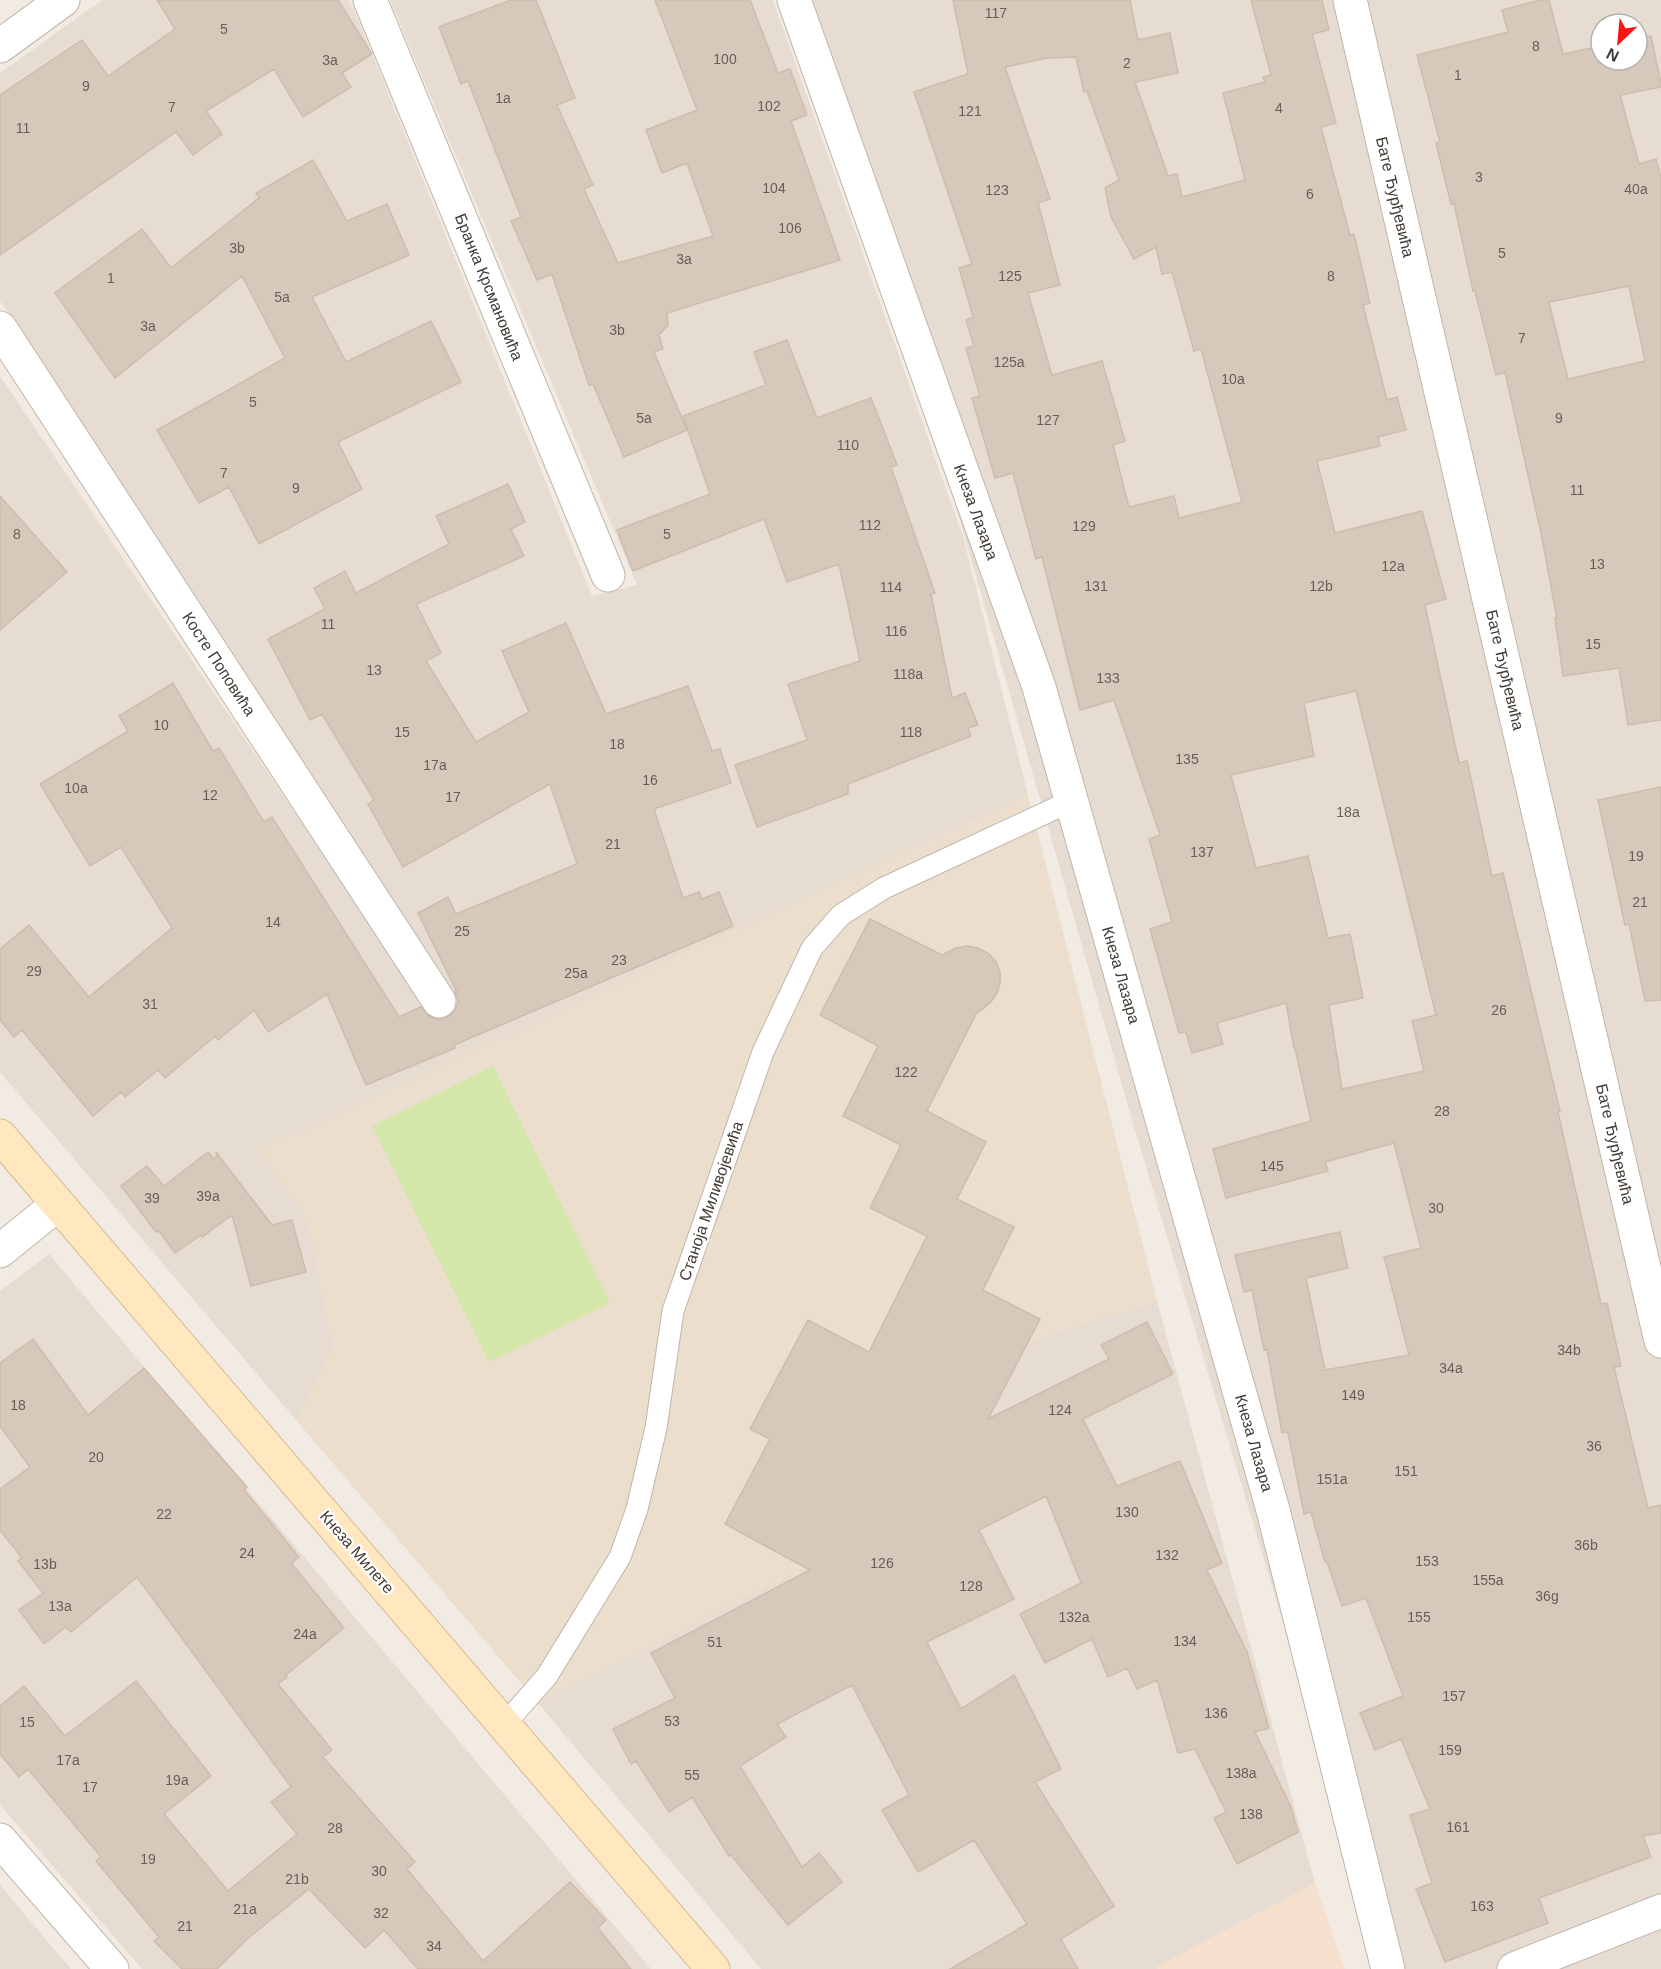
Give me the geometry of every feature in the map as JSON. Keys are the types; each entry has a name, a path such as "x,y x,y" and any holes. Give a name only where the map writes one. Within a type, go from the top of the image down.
{"main road":[{"name":"Кнеза Милете","path":"0,1136 713,1969"}],"street":[{"path":"0,46 63,0"},
{"name":"Бранка Крсмановића","path":"370,0 608,575"},
{"name":"Кнеза Лазара","path":"794,0 1038,687 1274,1510 1388,1969"},
{"name":"Бате Ђурђевића","path":"1350,0 1661,1341"},
{"name":"Косте Поповића","path":"0,328 439,1001"},
{"path":"0,1251 58,1204"},
{"path":"0,1840 112,1969"},
{"path":"1514,1969 1661,1911"}],"lane":[{"name":"Станоја Миливојевића","path":"504,1725 547,1676 620,1557 637,1509 657,1428 674,1311 763,1052 812,948 841,915 884,888 1071,801"}],"shaded area":[{"path":"102,0 348,0 353,7 592,596 637,585 390,0 773,0 963,537 1028,795 260,1150 309,1222 333,1347 296,1420 0,1072 0,376 430,1013 461,1004 0,301 0,73"},
{"path":"813,0 1661,0 1661,1969 1387,1969 1132,1120 816,18"},
{"path":"1028,795 1157,1301 1007,1348 898,1520 538,1703 296,1420 333,1347 309,1222 259,1150"},
{"path":"49,1254 651,1969 142,1969 0,1805 0,1291"},
{"path":"1157,1301 1315,1883 1157,1969 761,1969 538,1703 897,1520 1007,1348"},
{"path":"1315,1883 1345,1969 1157,1969 1156,1967"},
{"path":"0,1885 71,1969 0,1969"}],"green space":[{"path":"493,1066 610,1303 489,1362 372,1126"}],"building":[{"path":"157,0 338,0 372,54 342,73 351,87 303,117 274,69 206,111 222,134 193,155 176,132 0,255 0,95 82,40 108,76 175,29"},
{"path":"511,0 536,0 575,98 557,105 593,185 584,189 618,263 713,236 687,163 662,173 646,130 697,110 655,0 750,0 778,73 790,69 807,115 791,121 840,260 667,313 668,325 659,335 663,349 654,352 687,430 624,457 593,384 589,385 552,274 537,280 511,221 521,217 468,81 461,84 439,27"},
{"path":"953,0 1130,0 1138,40 1170,33 1178,73 1135,82 1168,176 1177,174 1182,197 1245,180 1223,93 1265,82 1263,77 1271,75 1251,0 1322,0 1329,30 1312,34 1336,123 1321,127 1350,235 1354,234 1370,303 1363,305 1387,400 1397,397 1406,430 1378,437 1380,446 1317,461 1335,533 1422,511 1446,599 1425,605 1459,763 1467,761 1492,876 1503,873 1560,1111 1558,1112 1601,1304 1607,1303 1621,1366 1614,1367 1648,1508 1661,1505 1661,1833 1643,1836 1651,1857 1539,1898 1548,1923 1445,1962 1416,1889 1432,1883 1410,1815 1430,1809 1401,1739 1375,1750 1360,1713 1403,1696 1366,1598 1342,1606 1327,1562 1325,1562 1311,1512 1304,1514 1288,1432 1282,1433 1267,1349 1264,1350 1252,1290 1244,1292 1235,1255 1340,1232 1348,1268 1306,1278 1325,1370 1409,1355 1384,1257 1421,1248 1394,1143 1325,1162 1328,1171 1226,1198 1213,1149 1311,1121 1286,1003 1217,1023 1223,1044 1192,1053 1186,1032 1179,1033 1150,929 1172,922 1149,839 1160,835 1114,700 1080,710 1042,557 1036,559 1013,473 995,478 972,398 980,396 966,348 974,346 966,320 973,317 959,268 972,264 914,92 968,74","holes":["1076,57 1084,92 1087,91 1119,180 1105,188 1111,217 1134,259 1156,247 1162,274 1172,272 1194,351 1201,349 1242,502 1179,518 1174,496 1129,507 1113,445 1125,441 1102,361 1052,375 1028,293 1060,285 1038,203 1050,199 1005,67 1047,58","1356,691 1436,1015 1412,1021 1424,1071 1342,1089 1329,1005 1363,998 1350,934 1328,938 1308,856 1256,868 1231,775 1314,756 1304,703"]},
{"path":"1540,0 1549,0 1563,54 1589,49 1589,72 1649,72 1649,36 1651,36 1661,87 1620,95 1639,164 1656,159 1661,178 1661,720 1628,725 1619,668 1563,676 1555,618 1557,618 1542,538 1505,372 1496,375 1475,291 1473,291 1454,203 1451,204 1436,143 1440,142 1417,55 1508,32 1502,10","holes":["1629,286 1645,361 1568,379 1549,302"]},
{"path":"313,160 347,221 387,204 409,255 312,297 346,362 431,321 461,382 338,442 362,489 259,544 229,487 199,503 157,430 285,358 242,276 115,378 55,293 142,229 171,268 259,198 256,193"},
{"path":"787,340 817,418 871,398 897,465 891,467 935,593 931,594 952,698 965,693 978,725 968,728 971,736 848,784 848,794 757,827 735,765 807,740 788,684 860,661 839,564 787,582 764,519 633,571 617,530 710,494 683,416 766,385 754,352"},
{"path":"508,484 525,522 511,529 524,556 416,604 441,653 426,661 476,742 529,712 502,651 566,623 606,714 688,686 712,751 720,749 731,783 654,809 683,898 699,892 702,899 719,892 733,926 366,1085 327,994 268,1032 254,1010 218,1040 215,1036 165,1078 158,1070 125,1097 121,1092 93,1116 22,1030 14,1037 0,1020 0,949 29,925 89,997 172,928 121,847 90,866 40,784 128,731 119,716 173,683 213,751 219,748 264,822 272,817 399,1017 421,1007 430,1017 441,1020 450,1016 456,1009 458,1001 455,992 457,992 418,913 448,897 456,914 577,864 550,784 403,867 368,804 374,800 322,714 310,720 268,639 325,609 314,588 345,571 356,593 449,544 436,516"},
{"path":"0,496 67,572 0,630"},
{"path":"1661,787 1661,1000 1645,1001 1629,924 1625,925 1598,800"},
{"path":"870,919 942,955 956,948 967,946 978,948 988,953 996,962 1000,972 997,993 991,1002 976,1014 927,1111 986,1142 957,1199 1014,1227 983,1290 1040,1319 988,1419 1109,1359 1101,1345 1147,1322 1173,1374 1083,1419 1117,1486 1180,1461 1222,1563 1207,1570 1247,1652 1269,1728 1255,1732 1291,1807 1298,1832 1237,1864 1214,1818 1226,1812 1195,1749 1178,1753 1157,1680 1137,1689 1127,1668 1108,1677 1092,1639 1045,1663 1020,1614 1081,1583 1046,1496 979,1530 1014,1599 927,1642 961,1709 1014,1675 1061,1769 1035,1782 1114,1906 1061,1939 1078,1969 950,1969 1027,1924 974,1840 918,1872 882,1810 909,1795 852,1685 777,1724 786,1737 740,1766 802,1867 819,1853 842,1882 788,1925 731,1855 729,1856 692,1797 669,1812 636,1761 631,1764 613,1729 675,1698 651,1653 810,1570 725,1524 770,1439 750,1429 808,1320 869,1352 927,1236 870,1208 901,1145 843,1116 878,1046 820,1015"},
{"path":"208,1152 214,1159 217,1156 216,1152 272,1225 292,1220 306,1272 251,1286 232,1215 175,1253 121,1186 147,1166 164,1186"},
{"path":"33,1339 88,1415 144,1368 247,1487 244,1490 299,1557 291,1563 344,1628 278,1684 332,1750 323,1757 415,1862 407,1869 483,1961 570,1882 606,1920 598,1928 631,1969 418,1969 384,1930 365,1948 309,1889 247,1939 217,1969 182,1969 154,1941 159,1937 96,1861 101,1857 28,1769 19,1777 0,1754 0,1706 24,1686 65,1736 136,1681 211,1776 164,1814 228,1891 297,1834 271,1802 291,1787 137,1577 71,1632 66,1627 44,1644 19,1610 43,1593 18,1561 22,1558 0,1530 0,1489 30,1467 0,1426 0,1363"}]}
